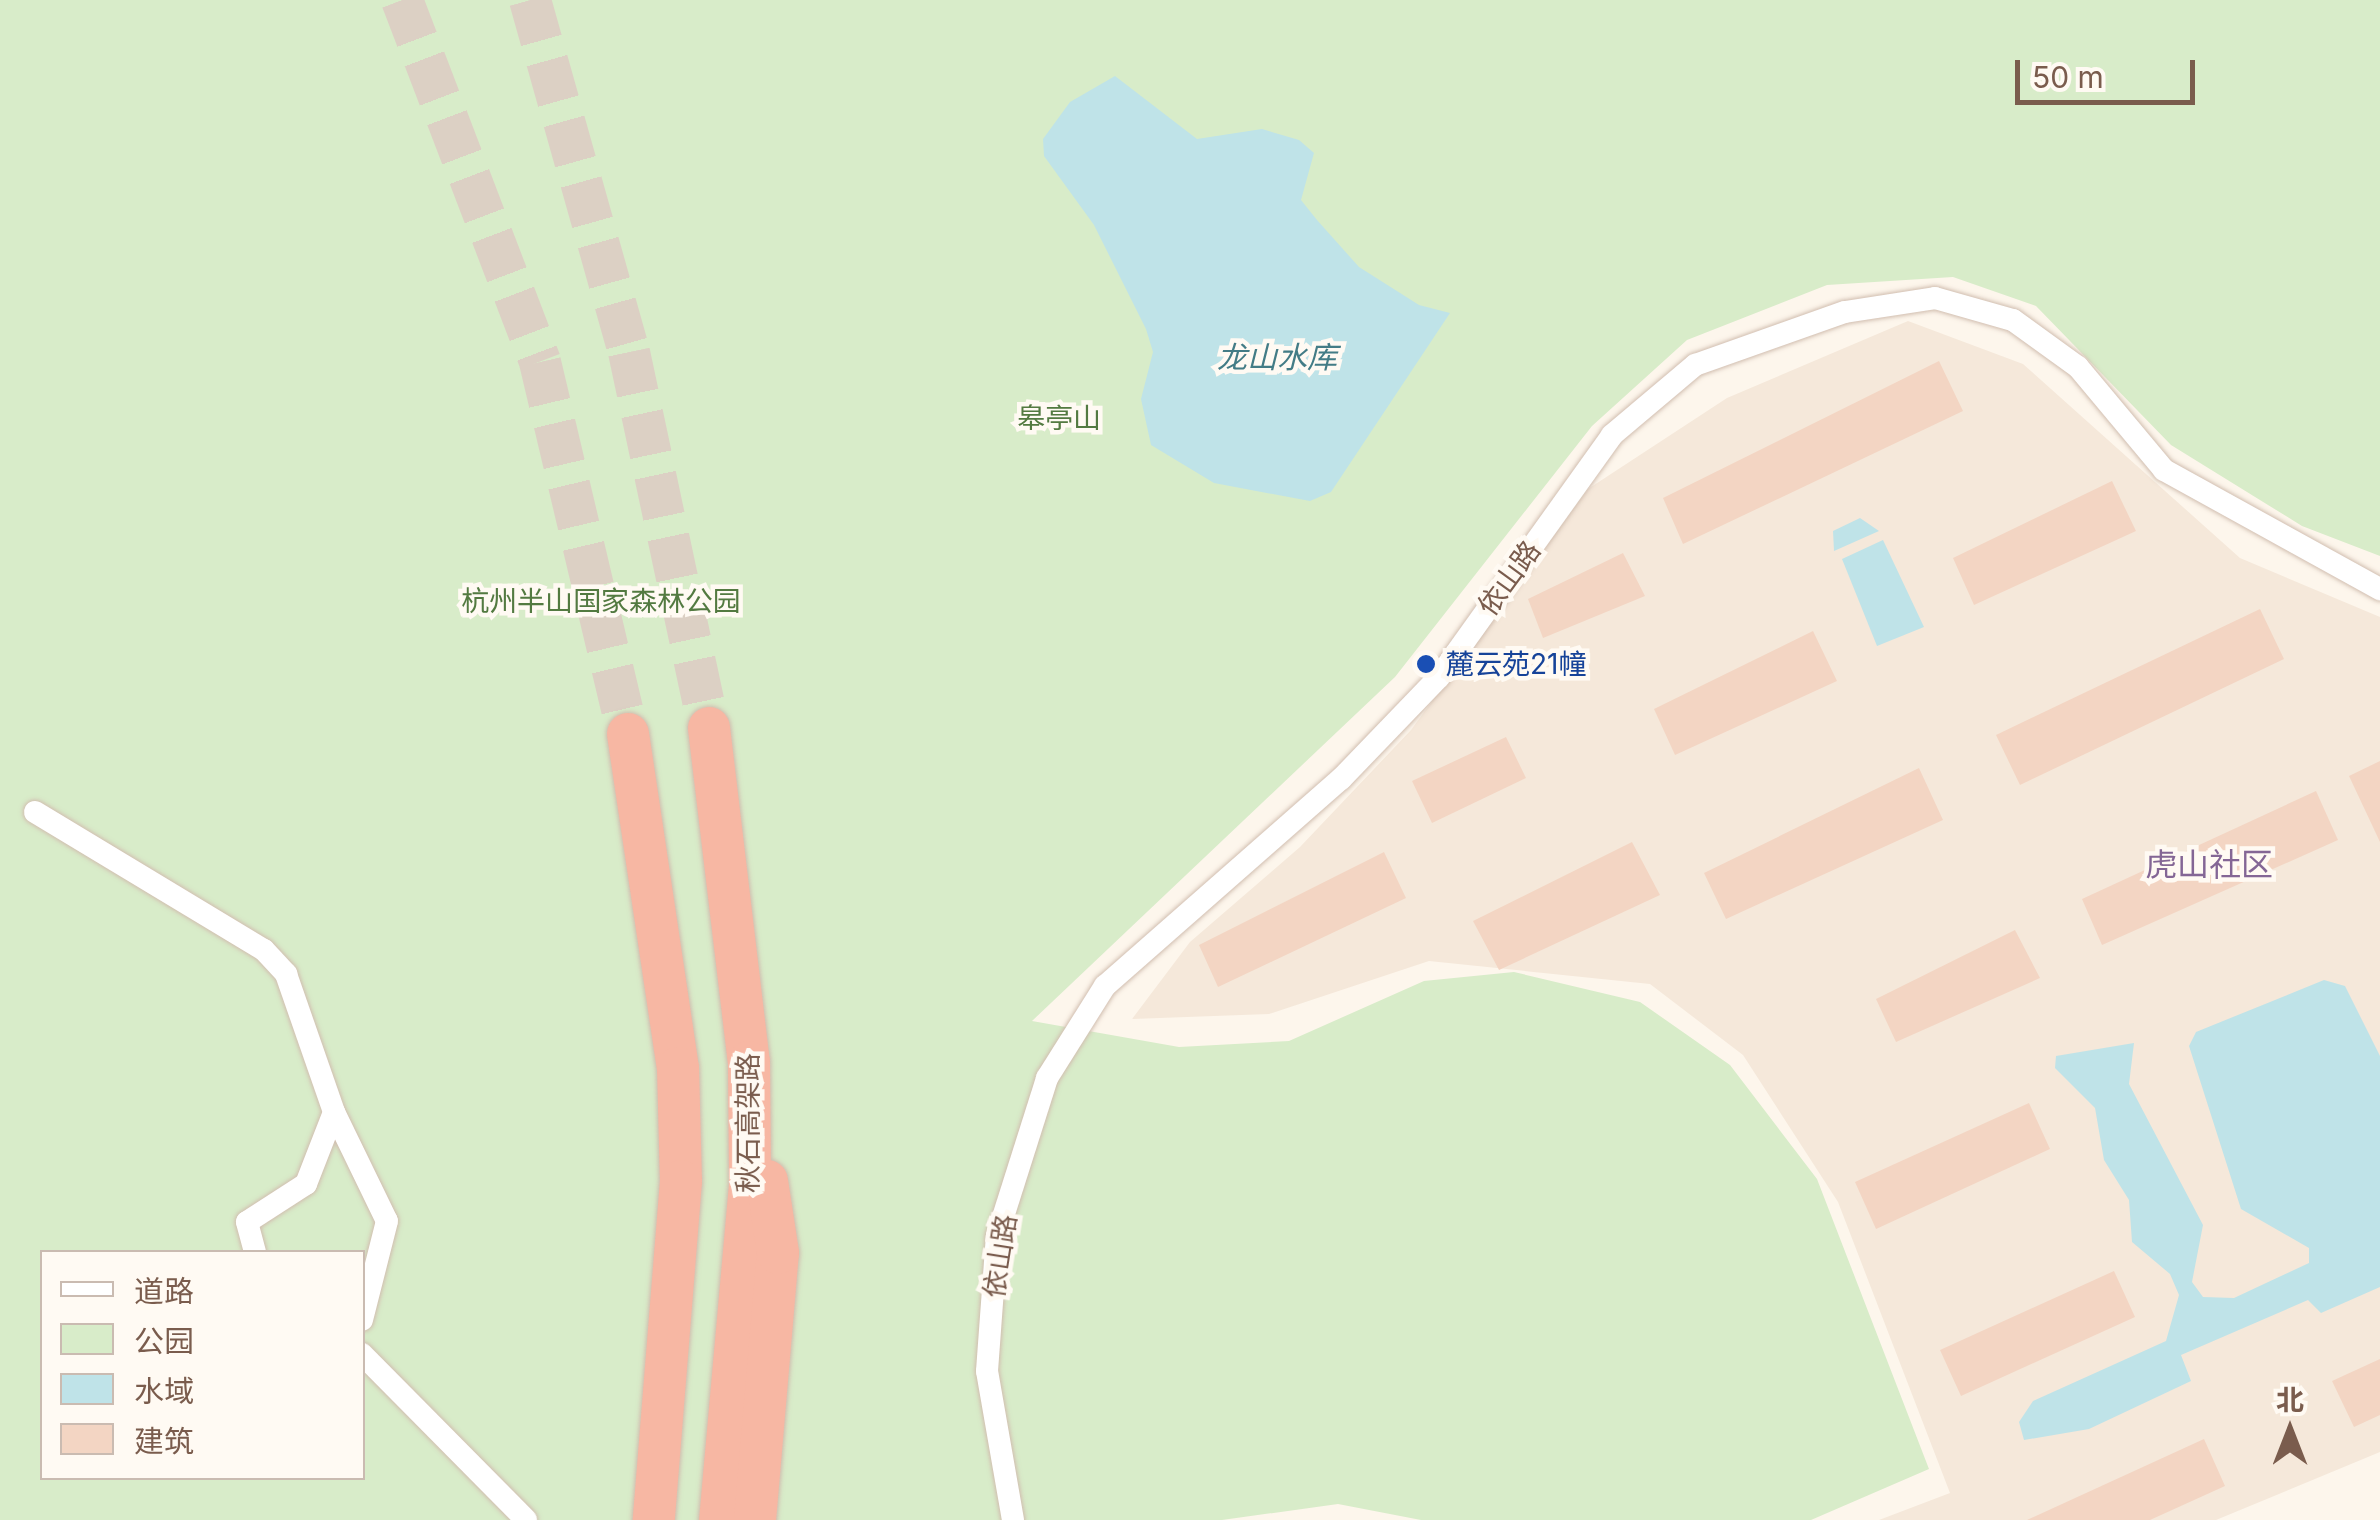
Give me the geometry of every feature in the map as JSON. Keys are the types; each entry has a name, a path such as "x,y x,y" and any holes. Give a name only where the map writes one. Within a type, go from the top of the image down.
{"highway":[{"name":"秋石高架路","path":"708,728 749,1062 746,1240 720,1520"},
{"path":"628,734 678,1068 681,1181 654,1520"},
{"path":"749,1062 778,1253 755,1520"},
{"path":"627,1520 643,1362 681,1181"}],"street":[{"name":"依山路","path":"1013,1520 987,1370 997,1236 1048,1078 1105,986 1341,779 1439,677 1612,434 1694,365 1845,312 1935,298 2013,320 2078,368 2164,470 2380,589"},
{"path":"34,812 264,950 304,1011 334,1112 387,1220 365,1308"},
{"path":"255,1250 247,1222 306,1184 334,1112"},
{"path":"365,1357 526,1520"}],"shaded area":[{"path":"1908,321 2023,364 2240,558 2380,617 2380,1452 2216,1520 1879,1520 1950,1493 1838,1202 1743,1055 1650,984 1429,961 1269,1014 1132,1019 1190,942 1300,847 1411,730 1588,489 1727,398"}],"green space":[{"name":"皋亭山","path":"0,0 2380,0 2380,556 2302,526 2171,445 2036,306 1953,277 1827,285 1687,340 1592,426 1395,677 1032,1021 1179,1047 1289,1041 1424,981 1514,972 1640,1002 1730,1065 1817,1179 1929,1469 1811,1520 1421,1520 1338,1504 1222,1520 0,1520"}],"water":[{"name":"龙山水库","path":"1115,76 1197,139 1262,129 1299,140 1314,153 1301,200 1317,220 1359,267 1419,305 1450,313 1331,492 1310,501 1214,483 1151,445 1141,399 1153,352 1146,329 1094,225 1044,156 1043,139 1070,102"},
{"path":"1860,518 1879,531 1834,551 1833,531"},
{"path":"1883,540 1924,627 1877,646 1842,559"},
{"path":"2324,980 2345,986 2380,1056 2380,1287 2321,1313 2308,1300 2181,1355 2191,1381 2089,1429 2024,1440 2019,1422 2033,1401 2166,1341 2179,1295 2170,1274 2132,1242 2129,1200 2104,1160 2095,1108 2055,1068 2056,1056 2134,1043 2129,1084 2203,1225 2192,1282 2203,1297 2234,1298 2309,1263 2309,1248 2241,1209 2189,1046 2196,1032"}],"building":[{"path":"1939,361 1963,411 1683,544 1663,498"},
{"path":"2112,481 2136,531 1974,605 1953,558"},
{"path":"1623,553 1645,596 1543,638 1528,599"},
{"path":"2260,609 2284,659 2020,785 1996,735"},
{"path":"1813,631 1837,681 1675,755 1654,709"},
{"path":"1506,737 1526,778 1432,823 1412,781"},
{"path":"2380,761 2380,842 2349,776"},
{"path":"1919,768 1943,820 1726,919 1704,873"},
{"path":"2316,791 2338,840 2102,945 2082,899"},
{"path":"1632,842 1660,895 1499,970 1473,921"},
{"path":"1384,852 1406,898 1218,987 1199,945"},
{"path":"2015,930 2040,978 1896,1042 1876,999"},
{"path":"2029,1103 2050,1149 1876,1229 1855,1182"},
{"path":"2114,1271 2135,1317 1961,1396 1940,1350"},
{"path":"2380,1359 2380,1415 2354,1427 2332,1381"},
{"path":"2204,1439 2225,1486 2150,1520 2027,1520"}],"tunnel":[{"path":"402,0 540,362 628,734"},
{"path":"530,0 629,352 709,728"}],"place":[{"name":"麓云苑21幢","path":"1426,664"}],"district":[{"name":"虎山社区","path":"2209,865"}],"park label":[{"name":"杭州半山国家森林公园","path":"601,601"}]}
